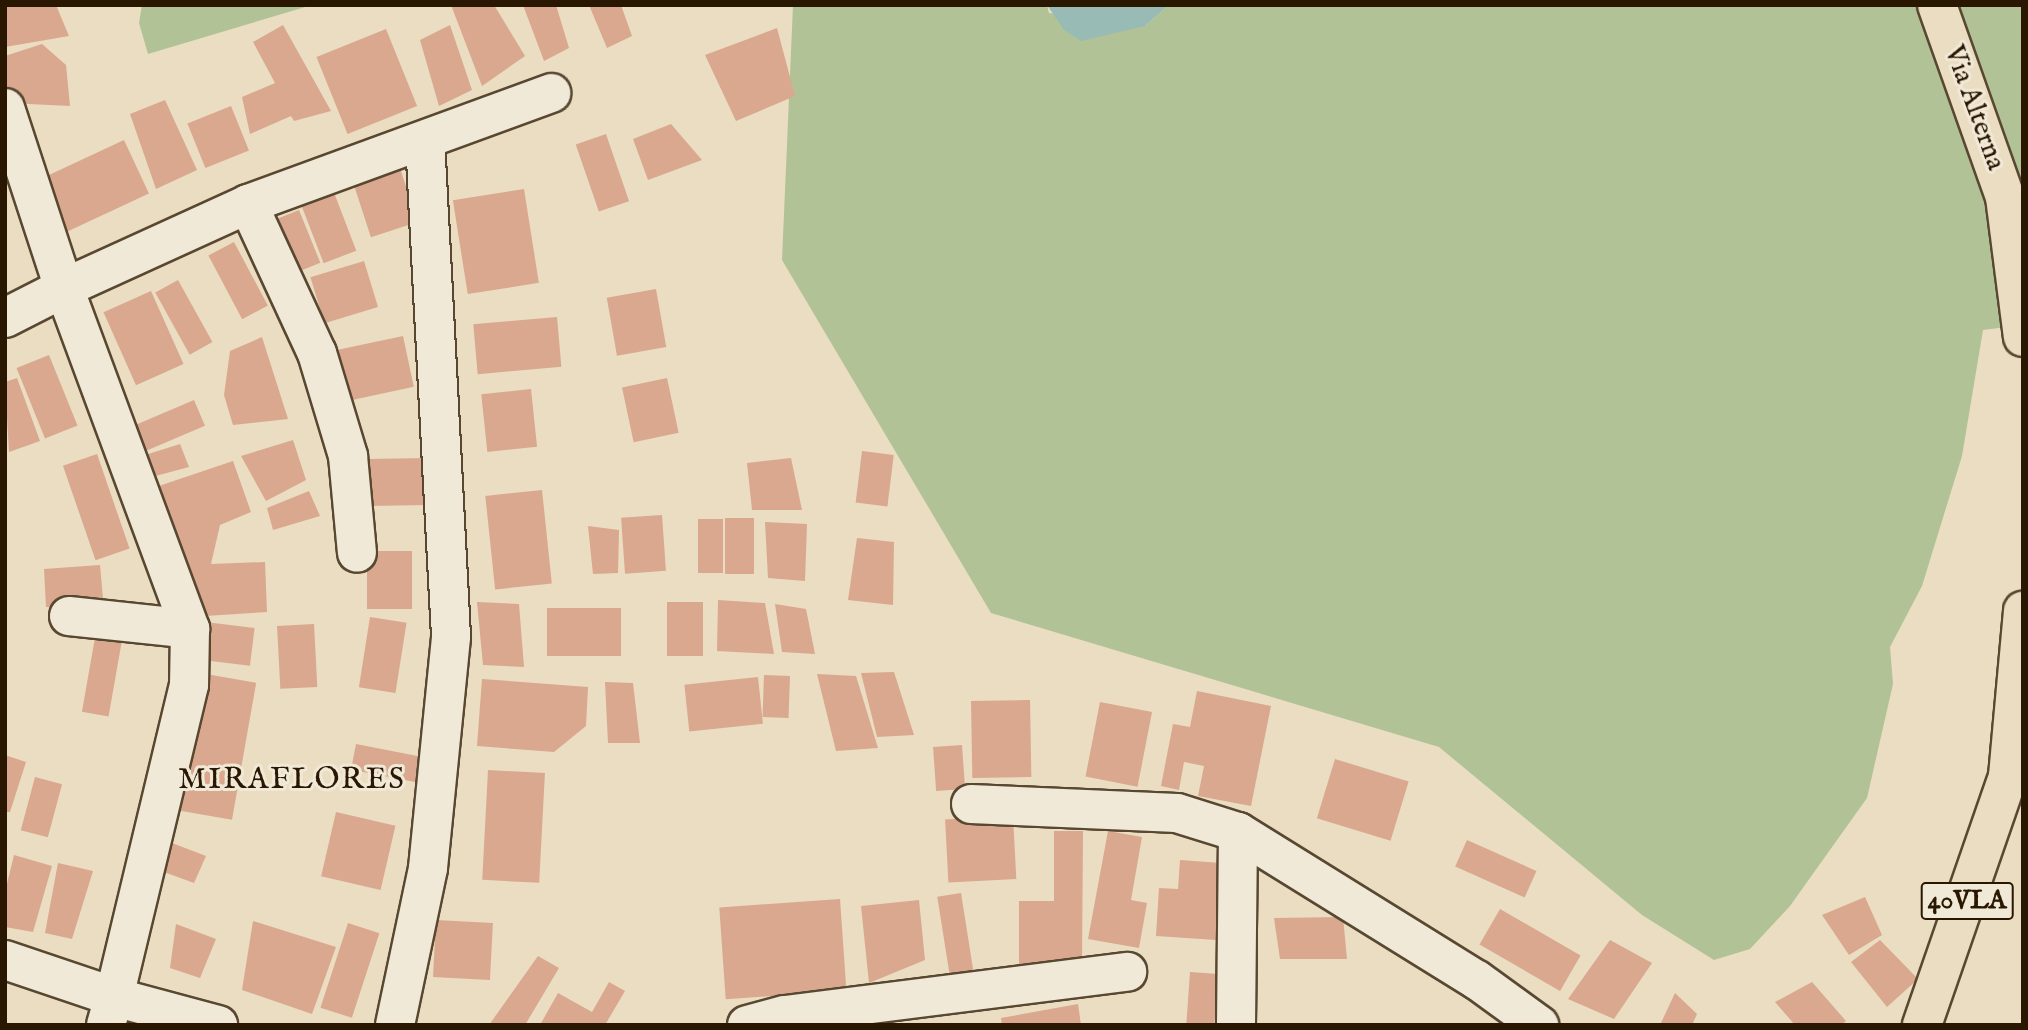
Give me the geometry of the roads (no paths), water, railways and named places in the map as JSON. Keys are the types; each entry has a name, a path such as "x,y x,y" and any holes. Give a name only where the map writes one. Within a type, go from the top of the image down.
{"main road":[{"name":"Via Alterna","path":"1937,5 2005,197 2023,337"},
{"name":"40VLA","path":"1922,1025 2008,776 2023,611"}],"street":[{"path":"5,318 64,288 248,204 425,142 551,93"},
{"path":"5,108 64,288 190,629 189,685 110,1011"},
{"path":"395,1025 428,868 451,636 425,142"},
{"path":"248,204 317,353 348,456 357,553"},
{"path":"69,616 190,629"},
{"path":"971,804 1177,813 1238,832 1477,980 1539,1025"},
{"path":"1236,1025 1238,832"},
{"path":"5,960 110,1011 218,1025"},
{"path":"747,1025 785,1015 1127,972"}],"water":[{"path":"1047,5 1169,5 1145,26 1081,41 1064,30"}],"district":[{"name":"MIRAFLORES","path":"292,780"}]}
